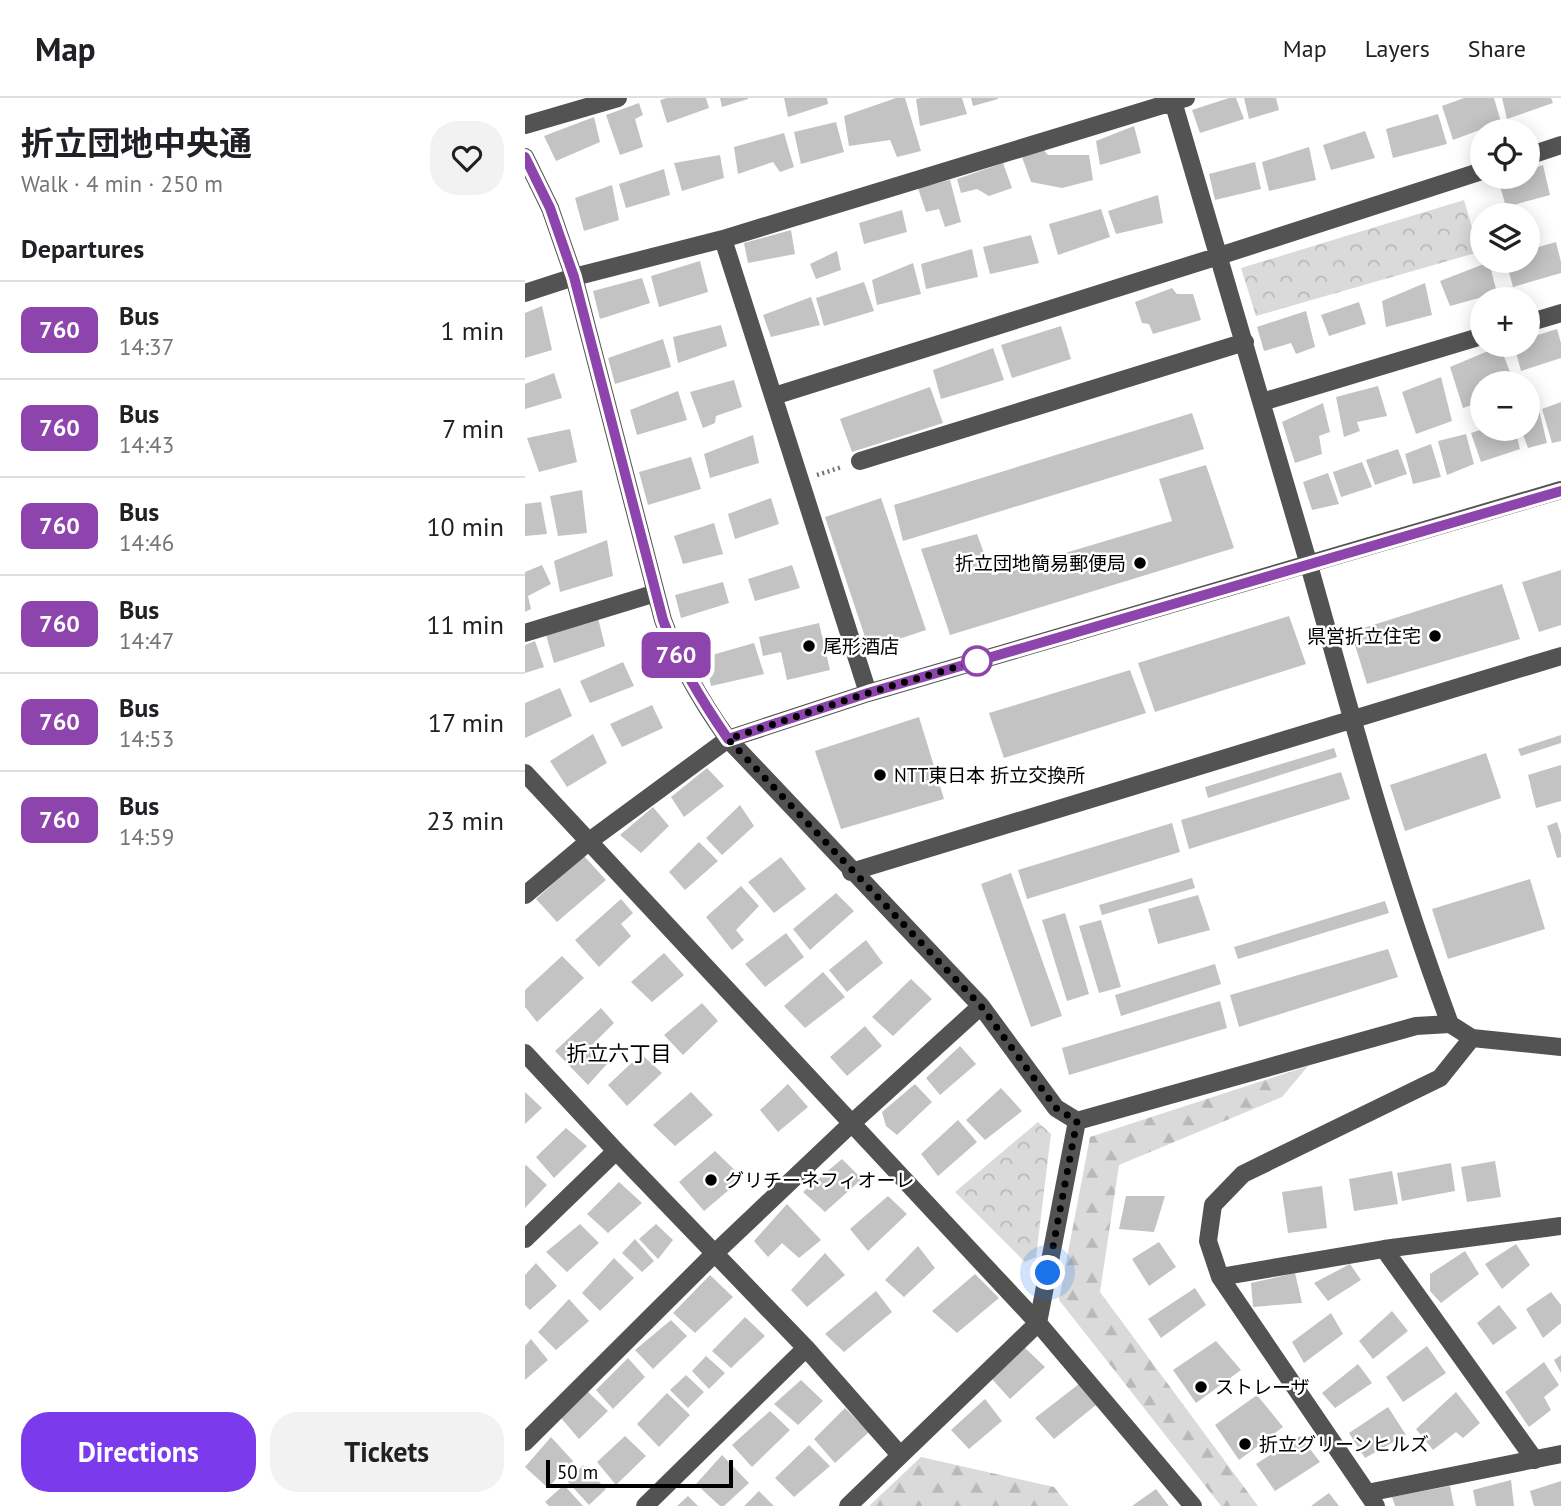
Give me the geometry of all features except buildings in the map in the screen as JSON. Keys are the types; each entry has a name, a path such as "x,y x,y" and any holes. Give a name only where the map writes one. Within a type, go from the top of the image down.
{"street":[{"path":"525,125 618,98"},
{"path":"525,293 574,277 723,239 1177,99 1351,719 1418,937 1450,1024"},
{"path":"1540,152 1561,145"},
{"path":"525,157 550,208 574,277 656,593 674,652 700,699 728,739 851,872 981,1006 1056,1108 1077,1121 1416,1026 1450,1024 1472,1038 1561,1046"},
{"path":"774,396 1470,175"},
{"path":"723,239 868,693"},
{"path":"1540,319 1561,313"},
{"path":"1262,402 1470,340"},
{"path":"860,461 1245,342"},
{"path":"525,895 588,842 728,739 868,693 1561,491"},
{"path":"525,633 656,593"},
{"path":"851,872 1561,656"},
{"path":"525,772 1038,1323 1193,1506"},
{"path":"525,1442 716,1252 981,1006"},
{"path":"1472,1038 1440,1078 1243,1174 1213,1205 1208,1241 1220,1277 1372,1499 1561,1454"},
{"path":"528,1061 716,1252 806,1348 900,1455"},
{"path":"848,1506 1038,1323 1077,1121"},
{"path":"525,1238 616,1151"},
{"path":"1220,1277 1384,1249 1561,1226"},
{"path":"1384,1249 1535,1460"},
{"path":"645,1506 806,1348"}],"path":[{"path":"801,481 860,461"}],"green space":[{"path":"1464,200 1470,221 1470,255 1256,316 1241,268"},
{"path":"1308,1066 1282,1097 1119,1165 1100,1292 1258,1506 1221,1506 1059,1300 1090,1137"},
{"path":"1038,1122 1051,1134 1036,1257 1025,1262 955,1192"},
{"path":"921,1457 1054,1487 1069,1506 869,1506"}],"bus line":[{"name":"760","path":"525,157 550,208 574,277 663,620 674,652 700,699 728,739 868,693 1561,491"}],"place":[{"name":"折立団地簡易郵便局","path":"1140,563"},
{"name":"県営折立住宅","path":"1435,636"},
{"name":"尾形酒店","path":"809,646"},
{"name":"NTT東日本 折立交換所","path":"880,775"},
{"name":"グリチーネフィオーレ","path":"711,1180"},
{"name":"ストレーザ","path":"1201,1387"},
{"name":"折立グリーンヒルズ","path":"1245,1444"}],"district":[{"name":"折立六丁目","path":"619,1053"}],"route":[{"path":"977,661 728,739 851,872 981,1006 1056,1108 1077,1121 1048,1273"}]}
